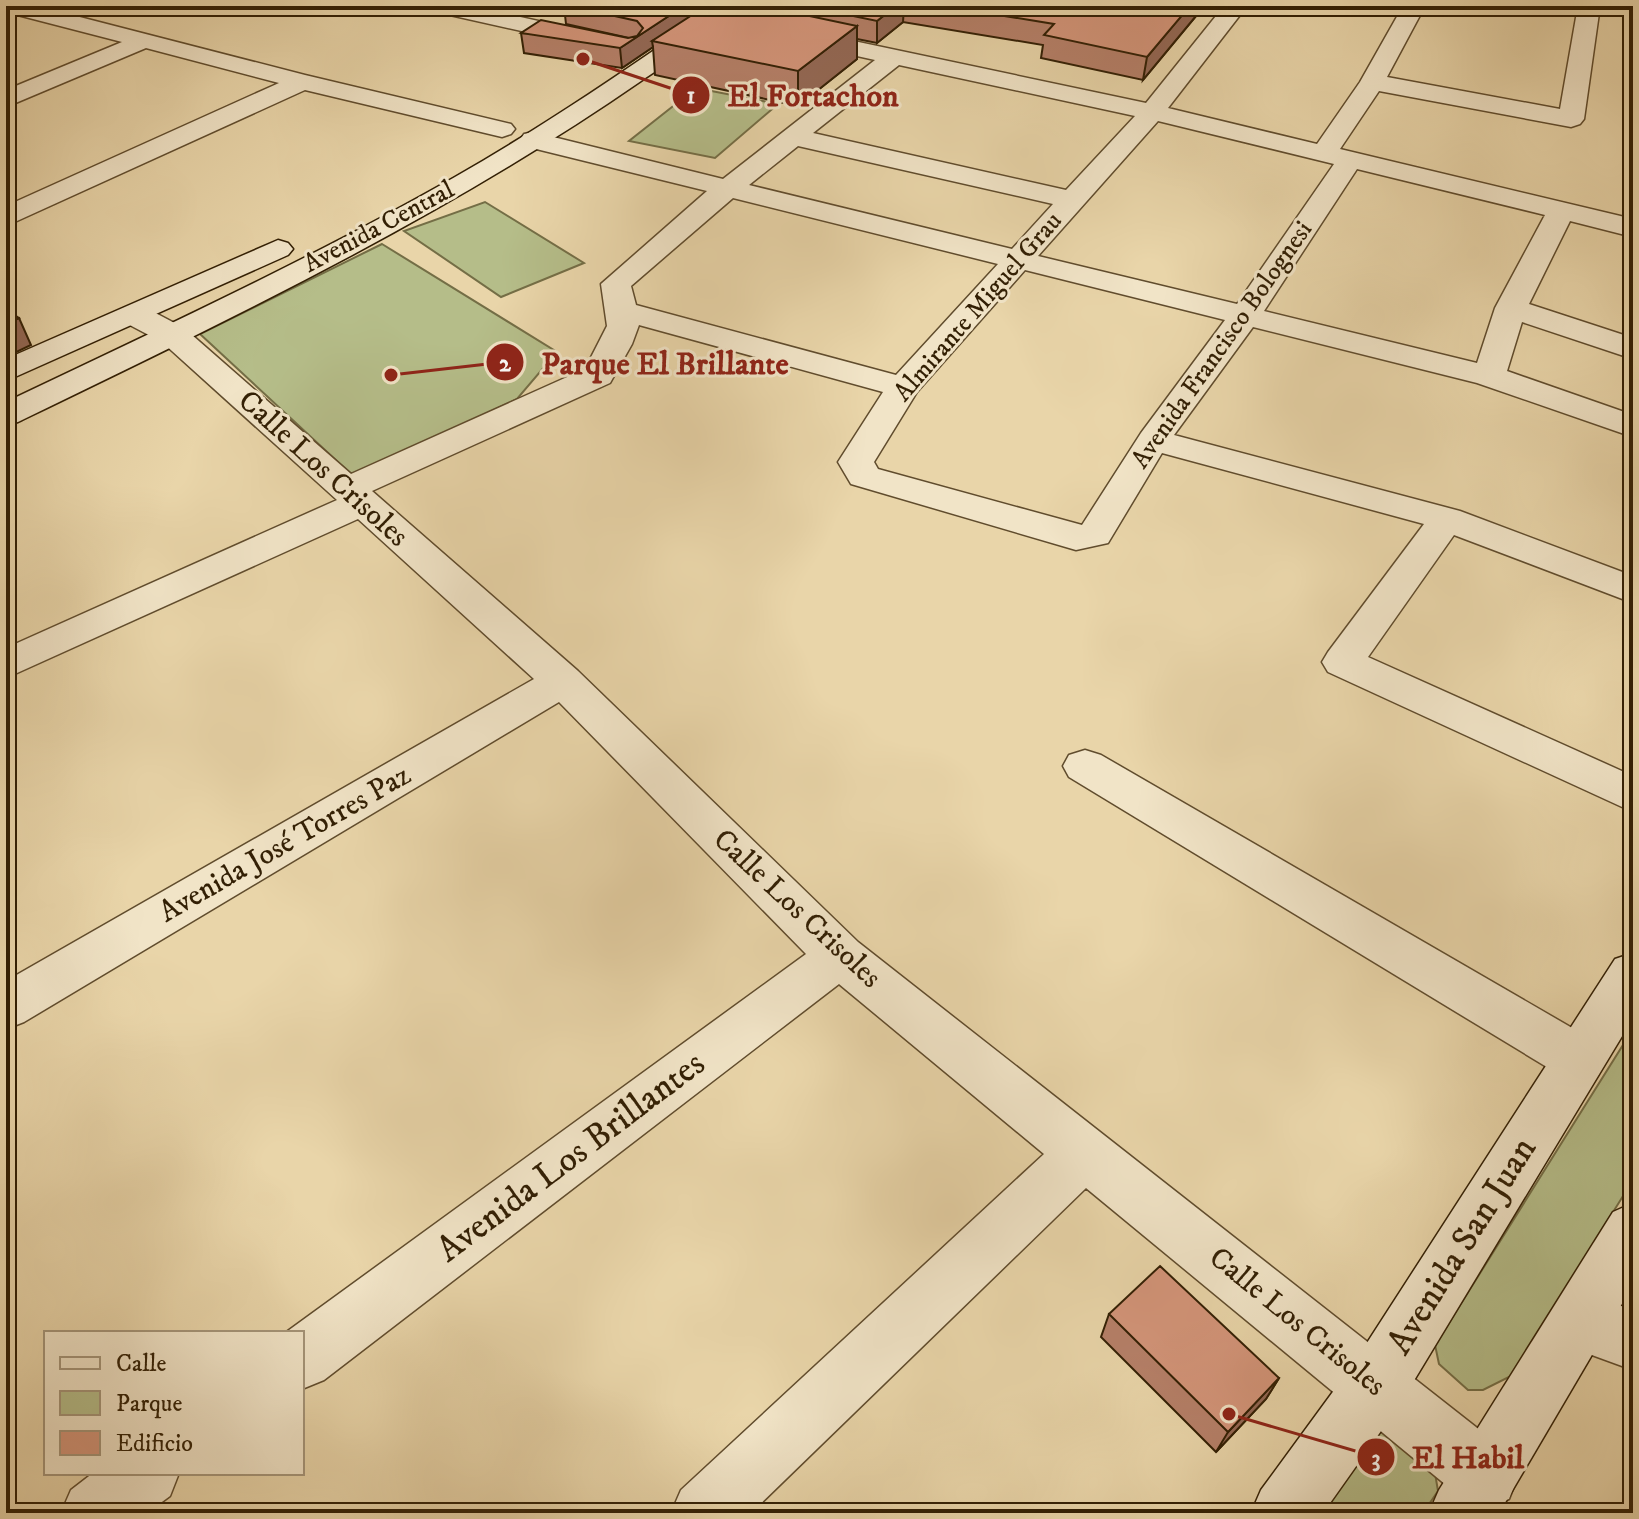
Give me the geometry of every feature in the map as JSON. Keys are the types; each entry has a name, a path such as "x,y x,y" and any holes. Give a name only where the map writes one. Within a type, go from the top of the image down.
{"street":[{"path":"11,6 302,82 502,129"},
{"path":"445,6 617,46"},
{"name":"Almirante Miguel Grau","path":"1095,535 1076,538 864,476 856,462 903,387 1152,112 1236,6"},
{"name":"Avenida Francisco Bolognesi","path":"1095,535 1153,440 1244,317 1338,155 1372,82 1414,6"},
{"path":"1372,82 1571,119 1589,6"},
{"name":"Avenida Central","path":"462,151 722,14"},
{"name":"Avenida Central","path":"6,371 154,325 425,205 533,140 722,14"},
{"path":"774,31 1152,112 1633,228"},
{"path":"6,99 144,41"},
{"path":"6,664 598,376 618,341 624,311 616,297 616,284 728,188 895,56"},
{"path":"6,217 302,82"},
{"path":"795,137 1073,200"},
{"path":"533,140 1016,262 1489,376 1633,427"},
{"path":"1489,376 1511,308 1562,209"},
{"name":"Avenida Central","path":"6,415 302,238"},
{"path":"1511,308 1633,349"},
{"path":"624,311 903,387"},
{"name":"Calle Los Crisoles","path":"154,325 563,681 840,956 1376,1385 1474,1494"},
{"path":"1153,440 1447,519 1633,590"},
{"path":"1447,519 1343,662 1633,795"},
{"name":"Avenida José Torres Paz","path":"6,1007 563,681"},
{"path":"1085,766 1579,1059"},
{"name":"Avenida Los Brillantes","path":"304,1357 840,956"},
{"name":"Avenida San Juan","path":"1284,1513 1376,1385 1633,974"},
{"path":"704,1513 1085,1152"},
{"path":"1474,1494 1606,1331 1633,1231"},
{"path":"94,1513 144,1475"}],"green space":[{"path":"696,88 778,104 715,158 629,141"},
{"path":"485,202 584,263 501,297 404,231"},
{"path":"382,244 557,352 517,399 353,476 200,334"},
{"path":"1633,1029 1633,1180 1511,1376 1483,1390 1468,1390 1439,1364 1435,1345"},
{"path":"1373,1422 1434,1467 1438,1491 1423,1513 1311,1513"}],"building":[{"path":"570,6 684,6 620,48 521,33 541,20 628,38 637,36 643,28 637,21"},
{"path":"706,6 762,6 857,26 798,71 652,41"},
{"path":"805,6 896,6 877,21"},
{"path":"943,6 1190,6 1147,57 1044,35 1054,24"},
{"path":"6,309 19,318 6,324"},
{"path":"1160,1266 1279,1378 1228,1432 1109,1314"}],"place":[{"name":"El Fortachon","path":"583,59"},
{"name":"Parque El Brillante","path":"391,375"},
{"name":"El Habil","path":"1229,1414"}]}
